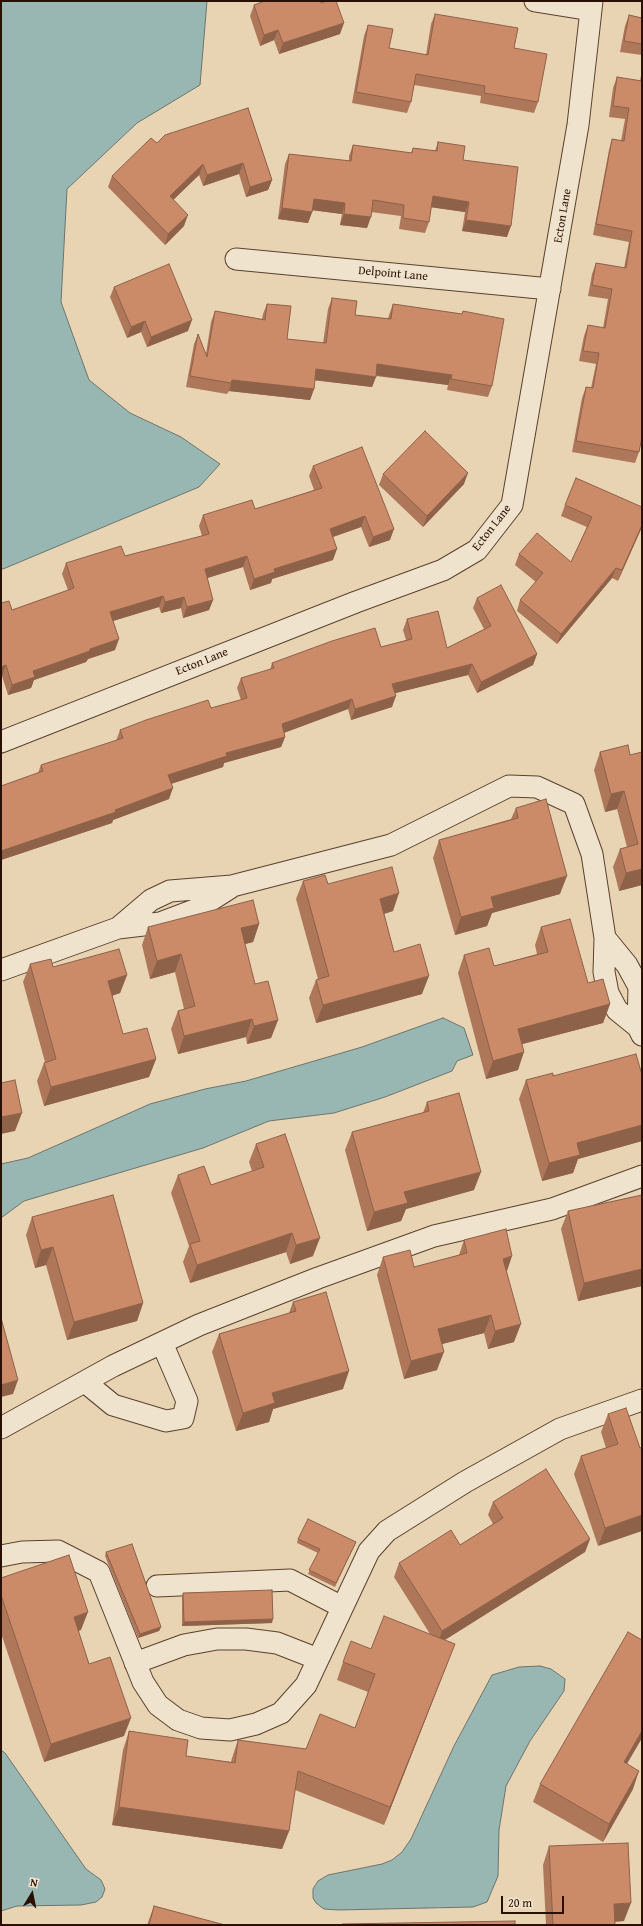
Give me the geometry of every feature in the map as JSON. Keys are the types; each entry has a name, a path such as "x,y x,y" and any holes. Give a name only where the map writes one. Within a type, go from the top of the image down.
{"street":[{"path":"534,1 591,6"},
{"name":"Ecton Lane","path":"1,742 356,602 443,570 477,550 512,505 578,125 591,6"},
{"name":"Delpoint Lane","path":"236,259 550,289"},
{"path":"1,970 118,928 160,923 197,909 232,886 391,845 509,786 537,787 574,804 592,854 605,938 604,972 608,993 617,1010 640,1031"},
{"path":"605,938 628,966 639,987 640,1031"},
{"path":"1,1428 85,1382 199,1325 297,1286 434,1236 552,1209 642,1176"},
{"path":"85,1382 113,1405 166,1421 183,1418 187,1401 162,1343"},
{"path":"1,1556 22,1552 58,1551 99,1572 142,1682 158,1705 178,1720 201,1728 230,1730 256,1724 281,1712 306,1685 369,1551 387,1531 465,1482 560,1429 642,1400"},
{"path":"157,1586 290,1580 342,1607"},
{"path":"135,1664 184,1644 217,1639 246,1639 277,1643 318,1659"}],"water":[{"path":"1,1 207,1 200,85 137,123 67,189 61,302 89,380 130,413 181,437 220,464 199,487 3,569 1,568"},
{"path":"443,1018 464,1028 473,1055 457,1061 452,1071 385,1097 334,1113 269,1121 203,1148 24,1201 1,1218 1,1164 28,1158 150,1104 205,1089 246,1081 362,1047"},
{"path":"540,1666 551,1669 565,1679 564,1691 530,1741 506,1786 499,1830 498,1876 487,1902 473,1907 338,1910 324,1909 316,1903 313,1898 313,1889 318,1881 328,1875 382,1864 392,1860 402,1852 411,1839 454,1746 492,1675 519,1667"},
{"path":"1,1750 5,1753 86,1869 101,1880 105,1889 102,1897 96,1902 81,1905 17,1906 1,1911"}],"building":[{"path":"265,1 320,1 321,3 336,1 344,23 283,43 278,30 264,35 254,5"},
{"path":"435,14 518,28 514,48 547,54 538,102 484,93 485,86 416,74 411,102 356,92 368,25 393,29 389,48 428,55"},
{"path":"629,15 642,18 642,44 624,41"},
{"path":"617,77 642,81 642,437 639,452 576,441 586,387 593,388 599,353 583,351 588,325 605,328 612,289 592,285 596,263 626,268 632,231 596,224 612,139 624,141 629,108 613,106"},
{"path":"248,108 272,180 250,187 243,163 207,175 203,164 170,196 188,215 168,234 112,176 151,138 157,143 165,135"},
{"path":"438,142 465,146 463,160 518,167 511,226 466,220 469,202 433,196 429,222 403,218 404,205 373,200 371,217 344,214 345,203 314,199 312,212 282,208 289,154 351,161 353,145 412,153 413,148 437,151"},
{"path":"169,264 192,320 151,337 145,321 131,327 114,287"},
{"path":"332,298 357,301 355,315 391,319 393,304 462,314 463,311 504,319 492,386 451,379 452,375 377,364 376,377 316,369 314,389 232,380 231,383 190,376 198,334 207,357 215,311 265,320 267,304 291,306 287,339 326,343"},
{"path":"425,431 468,473 427,516 383,474"},
{"path":"362,447 394,529 373,537 365,516 330,529 337,549 274,569 275,572 254,579 247,556 205,569 213,600 187,607 184,597 165,602 163,596 110,612 119,639 33,671 35,677 12,685 6,665 1,667 1,603 9,601 12,610 74,588 66,563 121,546 125,556 209,534 203,515 252,500 255,509 322,488 313,466"},
{"path":"576,478 642,507 642,525 622,570 616,568 561,634 520,600 543,573 519,554 537,533 571,562 592,517 565,505"},
{"path":"501,585 537,654 481,682 472,664 392,684 396,696 355,709 352,699 282,724 285,737 226,753 227,756 168,775 173,788 115,810 116,812 1,851 1,786 43,771 41,765 123,738 120,730 146,720 208,700 211,708 247,698 241,678 274,668 272,663 332,641 375,628 381,647 412,639 407,619 438,611 447,648 491,626 477,598"},
{"path":"628,745 630,755 642,752 642,869 626,873 620,849 638,844 624,791 611,794 600,752"},
{"path":"546,799 567,876 491,897 494,908 461,917 439,840 518,818 516,808"},
{"path":"392,867 399,893 380,899 394,952 420,944 429,976 323,1005 316,980 329,976 303,881 325,875 328,884"},
{"path":"253,900 259,924 241,928 255,984 268,981 278,1020 254,1026 252,1019 184,1036 178,1011 195,1006 181,954 157,961 148,927"},
{"path":"570,919 588,983 603,979 610,1004 518,1029 524,1052 493,1061 464,955 489,948 494,966 548,952 541,927"},
{"path":"119,949 127,975 108,981 123,1034 147,1028 156,1059 51,1087 44,1063 56,1059 30,964 51,959 53,967"},
{"path":"636,1054 642,1075 642,1125 577,1143 580,1155 549,1163 526,1080 553,1073 553,1076"},
{"path":"15,1080 22,1113 1,1117 1,1083"},
{"path":"459,1093 481,1172 404,1192 408,1203 374,1212 352,1132 429,1111 427,1102"},
{"path":"285,1134 320,1238 296,1245 292,1233 197,1265 190,1244 200,1241 178,1175 204,1166 211,1185 264,1167 256,1144"},
{"path":"113,1195 143,1303 74,1322 53,1247 41,1250 32,1217"},
{"path":"642,1195 642,1269 584,1283 568,1211"},
{"path":"506,1229 512,1256 503,1259 521,1324 495,1331 491,1315 438,1329 444,1352 411,1361 383,1257 410,1250 414,1267 467,1253 464,1240"},
{"path":"326,1292 349,1371 272,1393 275,1403 243,1413 219,1334 296,1311 293,1302"},
{"path":"1,1318 18,1380 1,1385"},
{"path":"626,1408 640,1448 642,1447 642,1515 605,1528 581,1456 618,1444 608,1414"},
{"path":"546,1469 590,1539 442,1631 399,1563 451,1530 460,1545 503,1518 493,1502"},
{"path":"308,1519 356,1542 336,1583 309,1570 320,1549 298,1539"},
{"path":"132,1544 161,1627 140,1634 106,1552"},
{"path":"69,1555 88,1612 74,1617 89,1664 110,1657 131,1718 51,1744 1,1595 1,1578"},
{"path":"272,1590 273,1619 184,1622 183,1593"},
{"path":"384,1616 455,1644 390,1807 298,1771 289,1831 119,1807 129,1731 188,1740 186,1756 235,1763 238,1740 306,1749 320,1714 355,1728 375,1674 343,1662 351,1641 371,1649"},
{"path":"628,1632 642,1640 642,1731 624,1762 639,1771 609,1824 540,1784"},
{"path":"628,1843 631,1903 614,1904 615,1925 553,1925 549,1846"},
{"path":"154,1906 225,1925 149,1925"},
{"path":"515,1921 515,1925 342,1925 342,1924"}]}
